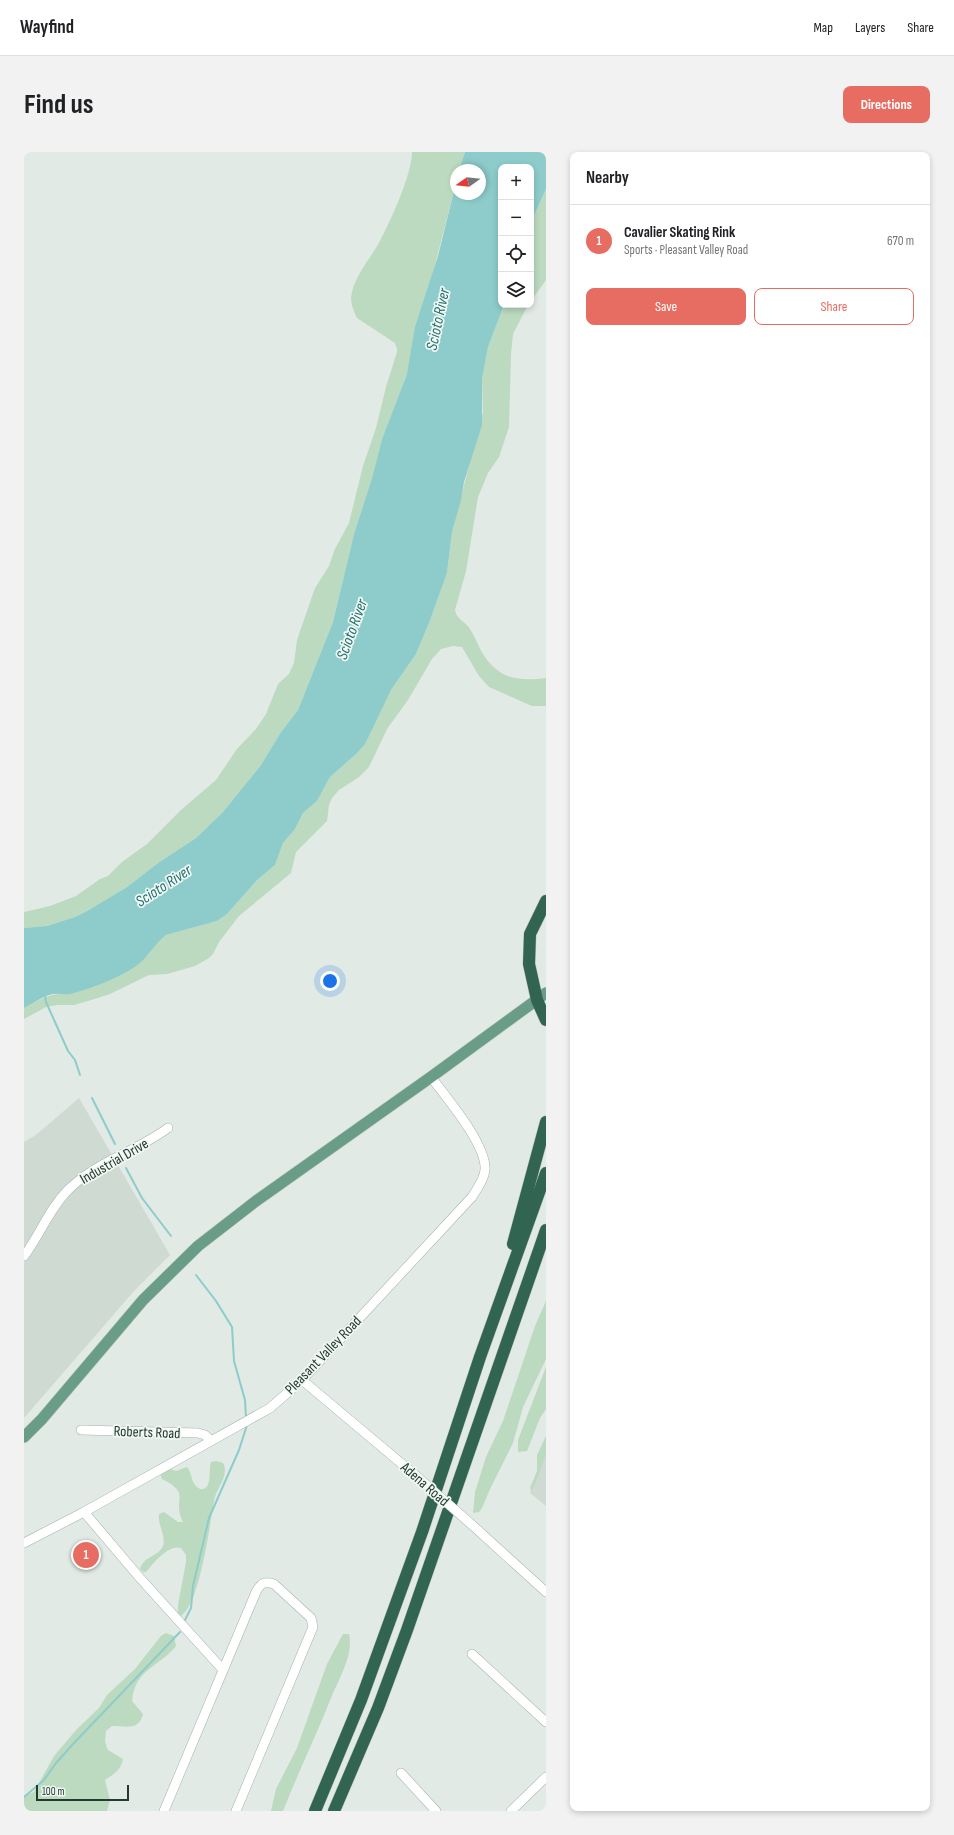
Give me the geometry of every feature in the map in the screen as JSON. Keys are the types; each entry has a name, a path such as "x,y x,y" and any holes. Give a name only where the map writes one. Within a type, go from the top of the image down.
{"highway":[{"path":"546,901 530,934 529,964 541,996 546,1020"},
{"path":"506,1284 509,1257 546,1122"},
{"path":"315,1811 361,1700 422,1532 506,1284 546,1173"},
{"path":"334,1811 378,1708 407,1630 546,1230"}],"main road":[{"path":"24,1437 52,1408 143,1300 198,1246 261,1197 431,1077 541,996"}],"street":[{"name":"Pleasant Valley Road","path":"24,1543 84,1512 210,1440 252,1419 270,1408 302,1380 472,1197 480,1186 485,1170 483,1155 480,1148 431,1077"},
{"name":"Industrial Drive","path":"24,1256 33,1244 50,1212 69,1189 89,1173 151,1140 168,1128"},
{"name":"Adena Road","path":"302,1380 414,1474 546,1592"},
{"name":"Roberts Road","path":"81,1430 198,1433 205,1435 210,1440"},
{"path":"84,1512 140,1578 223,1670"},
{"path":"164,1811 256,1592 259,1586 264,1582 274,1584 311,1618 313,1627 236,1811"},
{"path":"472,1654 546,1722"},
{"path":"401,1774 436,1811"},
{"path":"511,1811 546,1777"}],"shaded area":[{"path":"79,1098 170,1255 134,1291 24,1418 24,1142 36,1135"},
{"path":"546,1454 546,1506 530,1493"}],"green space":[{"path":"412,152 465,152 461,164 450,164 450,200 452,200 407,374 382,439 372,478 354,534 333,622 298,710 281,732 261,765 223,812 196,838 158,863 127,887 87,911 75,917 47,926 24,928 24,912 50,906 76,896 100,879 108,876 122,862 147,844 181,810 216,780 237,749 256,729 266,714 278,684 289,674 294,663 297,640 315,588 329,566 335,549 349,523 363,466 376,428 386,387 397,352 395,343 357,318 351,298 355,283 380,241 395,209 409,172"},
{"path":"546,189 546,280 534,297 534,236 534,215"},
{"path":"503,308 526,308 513,334 509,427 499,457 488,473 478,497 466,571 455,610 457,616 470,629 481,651 491,665 504,675 519,679 546,678 546,706 532,706 489,687 479,676 462,647 453,646 441,649 432,659 408,700 387,729 369,767 359,777 339,790 332,798 329,805 327,821 296,852 291,873 239,916 209,958 195,966 167,974 149,975 110,994 88,1001 74,1005 57,1005 46,1007 24,1019 24,1008 35,1002 51,995 68,994 148,955 159,940 166,935 217,921 227,914 257,880 275,865 283,843 295,829 303,813 317,801 330,777 355,755 391,690 416,654 447,573 452,532 483,412 482,379 488,347"},
{"path":"546,1301 546,1359 523,1407 513,1443 482,1508 479,1512 473,1513 475,1492 486,1457 503,1421 535,1326"},
{"path":"546,1367 546,1409 540,1418 527,1451 518,1452 518,1440"},
{"path":"546,1436 546,1455 533,1489 531,1490 530,1488 537,1471 537,1455"},
{"path":"216,1461 223,1463 225,1473 215,1496 199,1580 188,1609 181,1616 178,1613 178,1605 186,1555 181,1548 171,1549 166,1552 146,1572 143,1572 140,1569 144,1562 159,1551 164,1544 159,1523 159,1514 164,1512 178,1522 183,1522 179,1507 179,1493 171,1484 162,1479 160,1474 168,1468 176,1471 187,1467 195,1486 200,1489 204,1489 208,1484 211,1462"},
{"path":"166,1633 174,1636 176,1646 143,1675 134,1690 132,1701 143,1714 141,1719 135,1725 127,1727 112,1726 106,1731 105,1742 108,1750 123,1759 119,1769 105,1780 110,1800 107,1811 24,1811 24,1796 34,1792 54,1756 77,1729 99,1708 107,1695 135,1669 161,1636"},
{"path":"343,1634 349,1634 350,1642 348,1658 345,1666 283,1811 271,1811 276,1789 297,1748 327,1664"}],"water":[{"name":"Scioto River","path":"465,152 546,152 546,189 534,215 534,164 498,164 498,308 503,308 488,347 482,379 482,425 464,482 461,500 452,532 447,573 416,654 391,690 365,744 330,777 317,801 303,813 295,829 283,843 275,865 257,880 227,914 217,921 166,935 140,963 113,979 70,994 52,994 24,1008 24,928 47,926 75,917 87,911 127,887 158,863 196,838 223,812 261,765 281,732 298,710 333,622 354,534 372,478 382,439 407,374 415,327 438,256 452,200 486,200 486,164 461,164"}],"waterway":[{"path":"45,996 46,1002 68,1051 75,1060 80,1075"},
{"path":"92,1098 115,1144"},
{"path":"126,1168 142,1198 171,1236"},
{"path":"196,1275 216,1301 232,1327 234,1361 245,1400 246,1418"},
{"path":"185,1620 191,1608 193,1586 209,1518 239,1450 247,1425"},
{"path":"24,1797 44,1780 56,1763 74,1743 180,1632"}],"place":[{"name":"Cavalier Skating Rink","path":"86,1555"}]}
